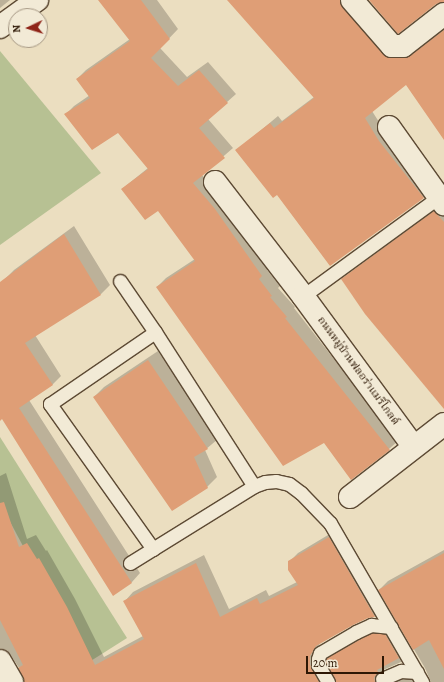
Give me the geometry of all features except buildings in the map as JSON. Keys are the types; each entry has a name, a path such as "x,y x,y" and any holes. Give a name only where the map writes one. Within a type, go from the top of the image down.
{"street":[{"path":"0,27 36,0"},
{"path":"352,0 392,46 403,46 444,14"},
{"path":"389,126 442,201"},
{"name":"ถนนหมู่บ้านฟลอร่าแมรีโกลด์","path":"215,182 303,296 413,446"},
{"path":"350,497 413,446 444,424"},
{"path":"0,661 12,682"}],"lane":[{"path":"303,296 442,201"},
{"path":"120,281 155,332 254,486"},
{"path":"153,549 50,404 155,332"},
{"path":"130,563 254,486 265,482 276,481 288,484 301,493 330,523 391,627 418,679"},
{"path":"328,682 318,665 320,653 371,625 391,627"},
{"path":"382,679 401,670 418,679"}],"green space":[{"path":"0,51 101,173 0,245"},
{"path":"0,437 127,638 86,664 0,503"}]}
